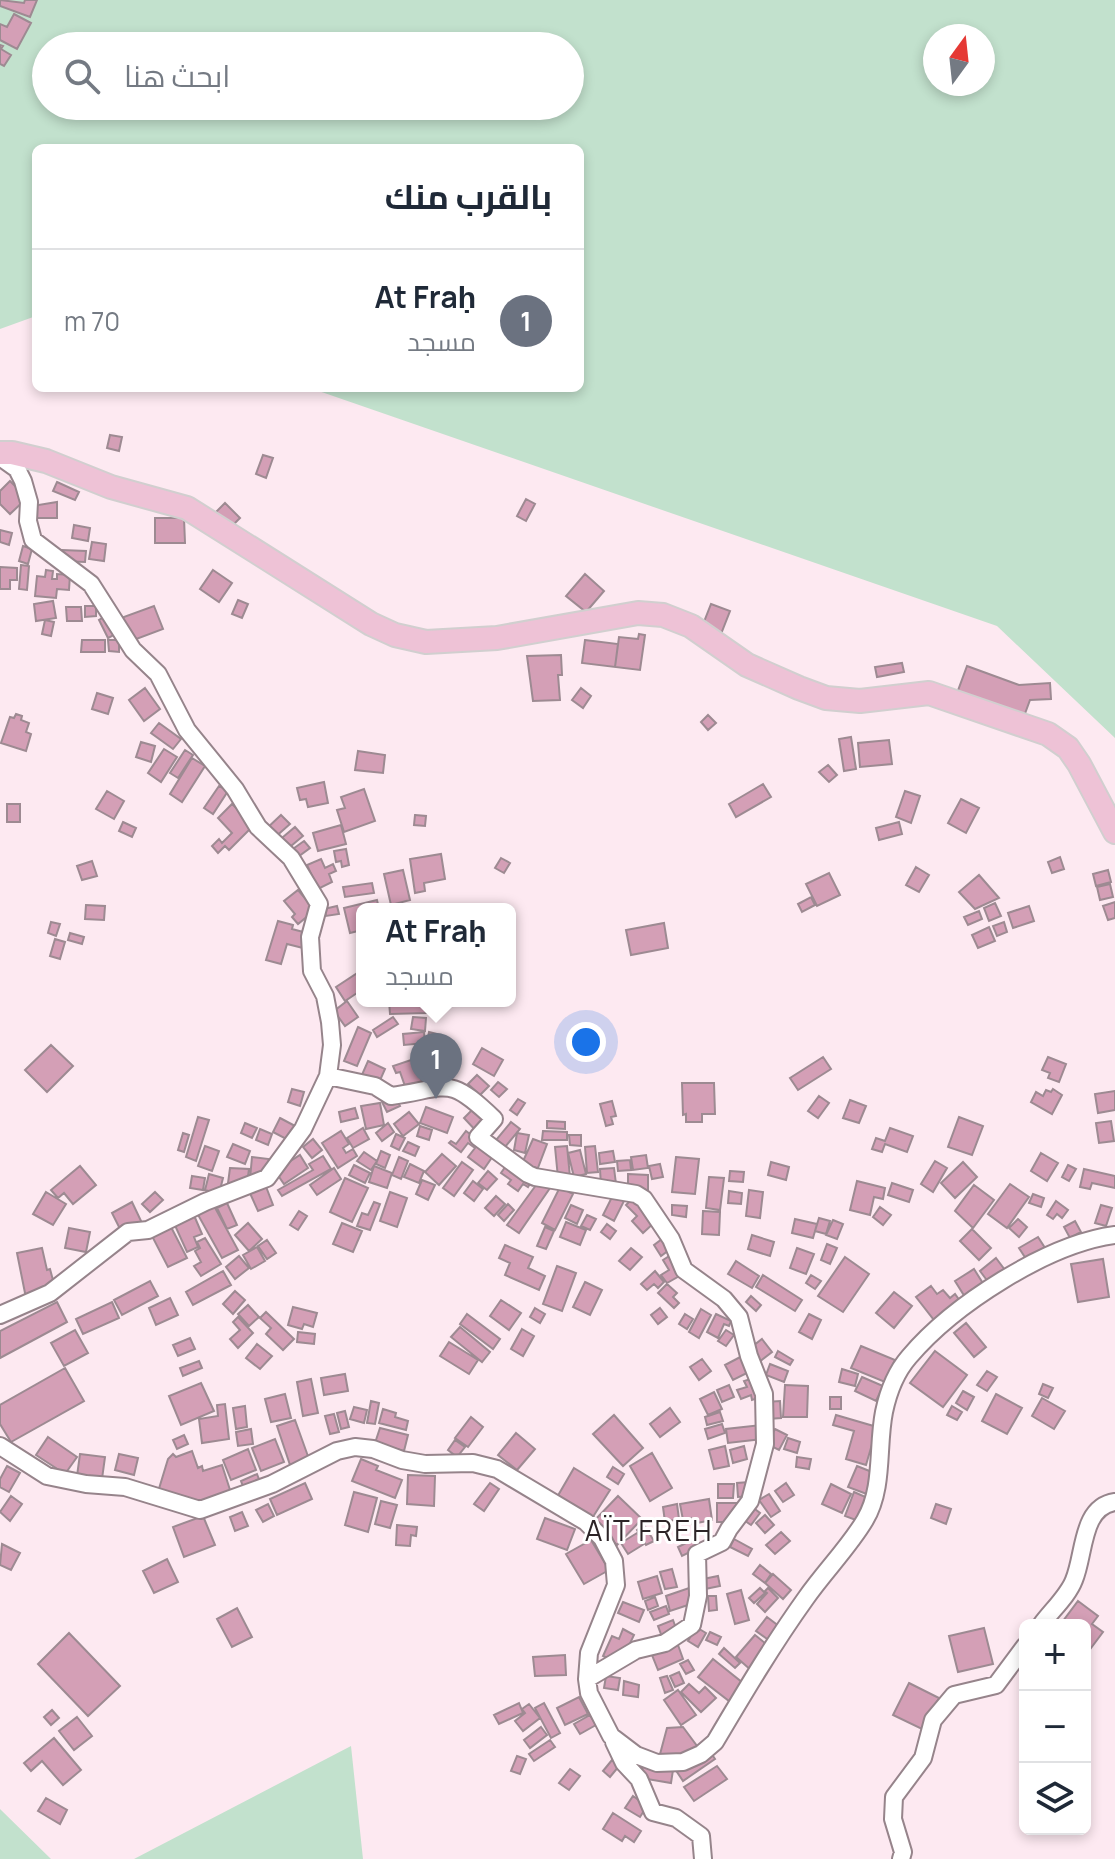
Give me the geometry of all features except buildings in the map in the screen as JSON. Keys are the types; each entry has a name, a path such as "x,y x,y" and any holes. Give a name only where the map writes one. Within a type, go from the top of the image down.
{"main road":[{"path":"0,455 12,453 46,461 111,487 187,508 207,518 269,562 371,624 395,635 426,642 458,641 497,638 638,613 663,615 691,626 747,665 826,698 860,701 919,693 943,697 1059,740 1079,764 1115,832"}],"street":[{"path":"0,455 17,469 23,481 29,502 28,521 33,540 91,584 133,650 158,674 187,730 235,789 258,827 291,858 306,879 319,904 310,937 312,971 325,996 332,1045 328,1076 303,1129 267,1178 205,1202 148,1230 128,1232 50,1293 0,1315"},
{"path":"328,1076 375,1086 391,1096 455,1087 471,1097 494,1119 478,1137 528,1174 636,1194 644,1199 671,1239 684,1270 724,1299 739,1317 749,1356 764,1394 765,1444 750,1501 722,1542 697,1554 698,1596 692,1625 665,1643 636,1650 587,1679"},
{"path":"611,1736 636,1755 657,1763 683,1762 701,1754 715,1742 805,1599 867,1518 877,1485 883,1413 892,1384 907,1358 953,1314 1038,1260 1086,1240 1115,1235"},
{"path":"0,1446 47,1476 86,1484 125,1487 200,1510 272,1484 337,1451 355,1447 425,1464 473,1463 497,1469 586,1522 602,1538 614,1561 616,1585 589,1653 589,1693 624,1763 639,1779 653,1812 676,1818 701,1836 703,1859"},
{"path":"1046,1619 1074,1581 1091,1516 1108,1503 1115,1502"},
{"path":"901,1859 903,1852 893,1819 894,1797 923,1758 933,1720 954,1695 996,1685 1019,1654"}],"green space":[{"path":"0,0 1115,0 1115,738 997,626 322,392 584,392 584,144 32,144 32,317 0,329"},
{"path":"351,1746 363,1859 134,1859"},
{"path":"0,1809 51,1859 0,1859"}],"place":[{"name":"At Fraḥ","path":"436,1099"}],"district":[{"name":"AÏT FREH","path":"649,1531"}]}
